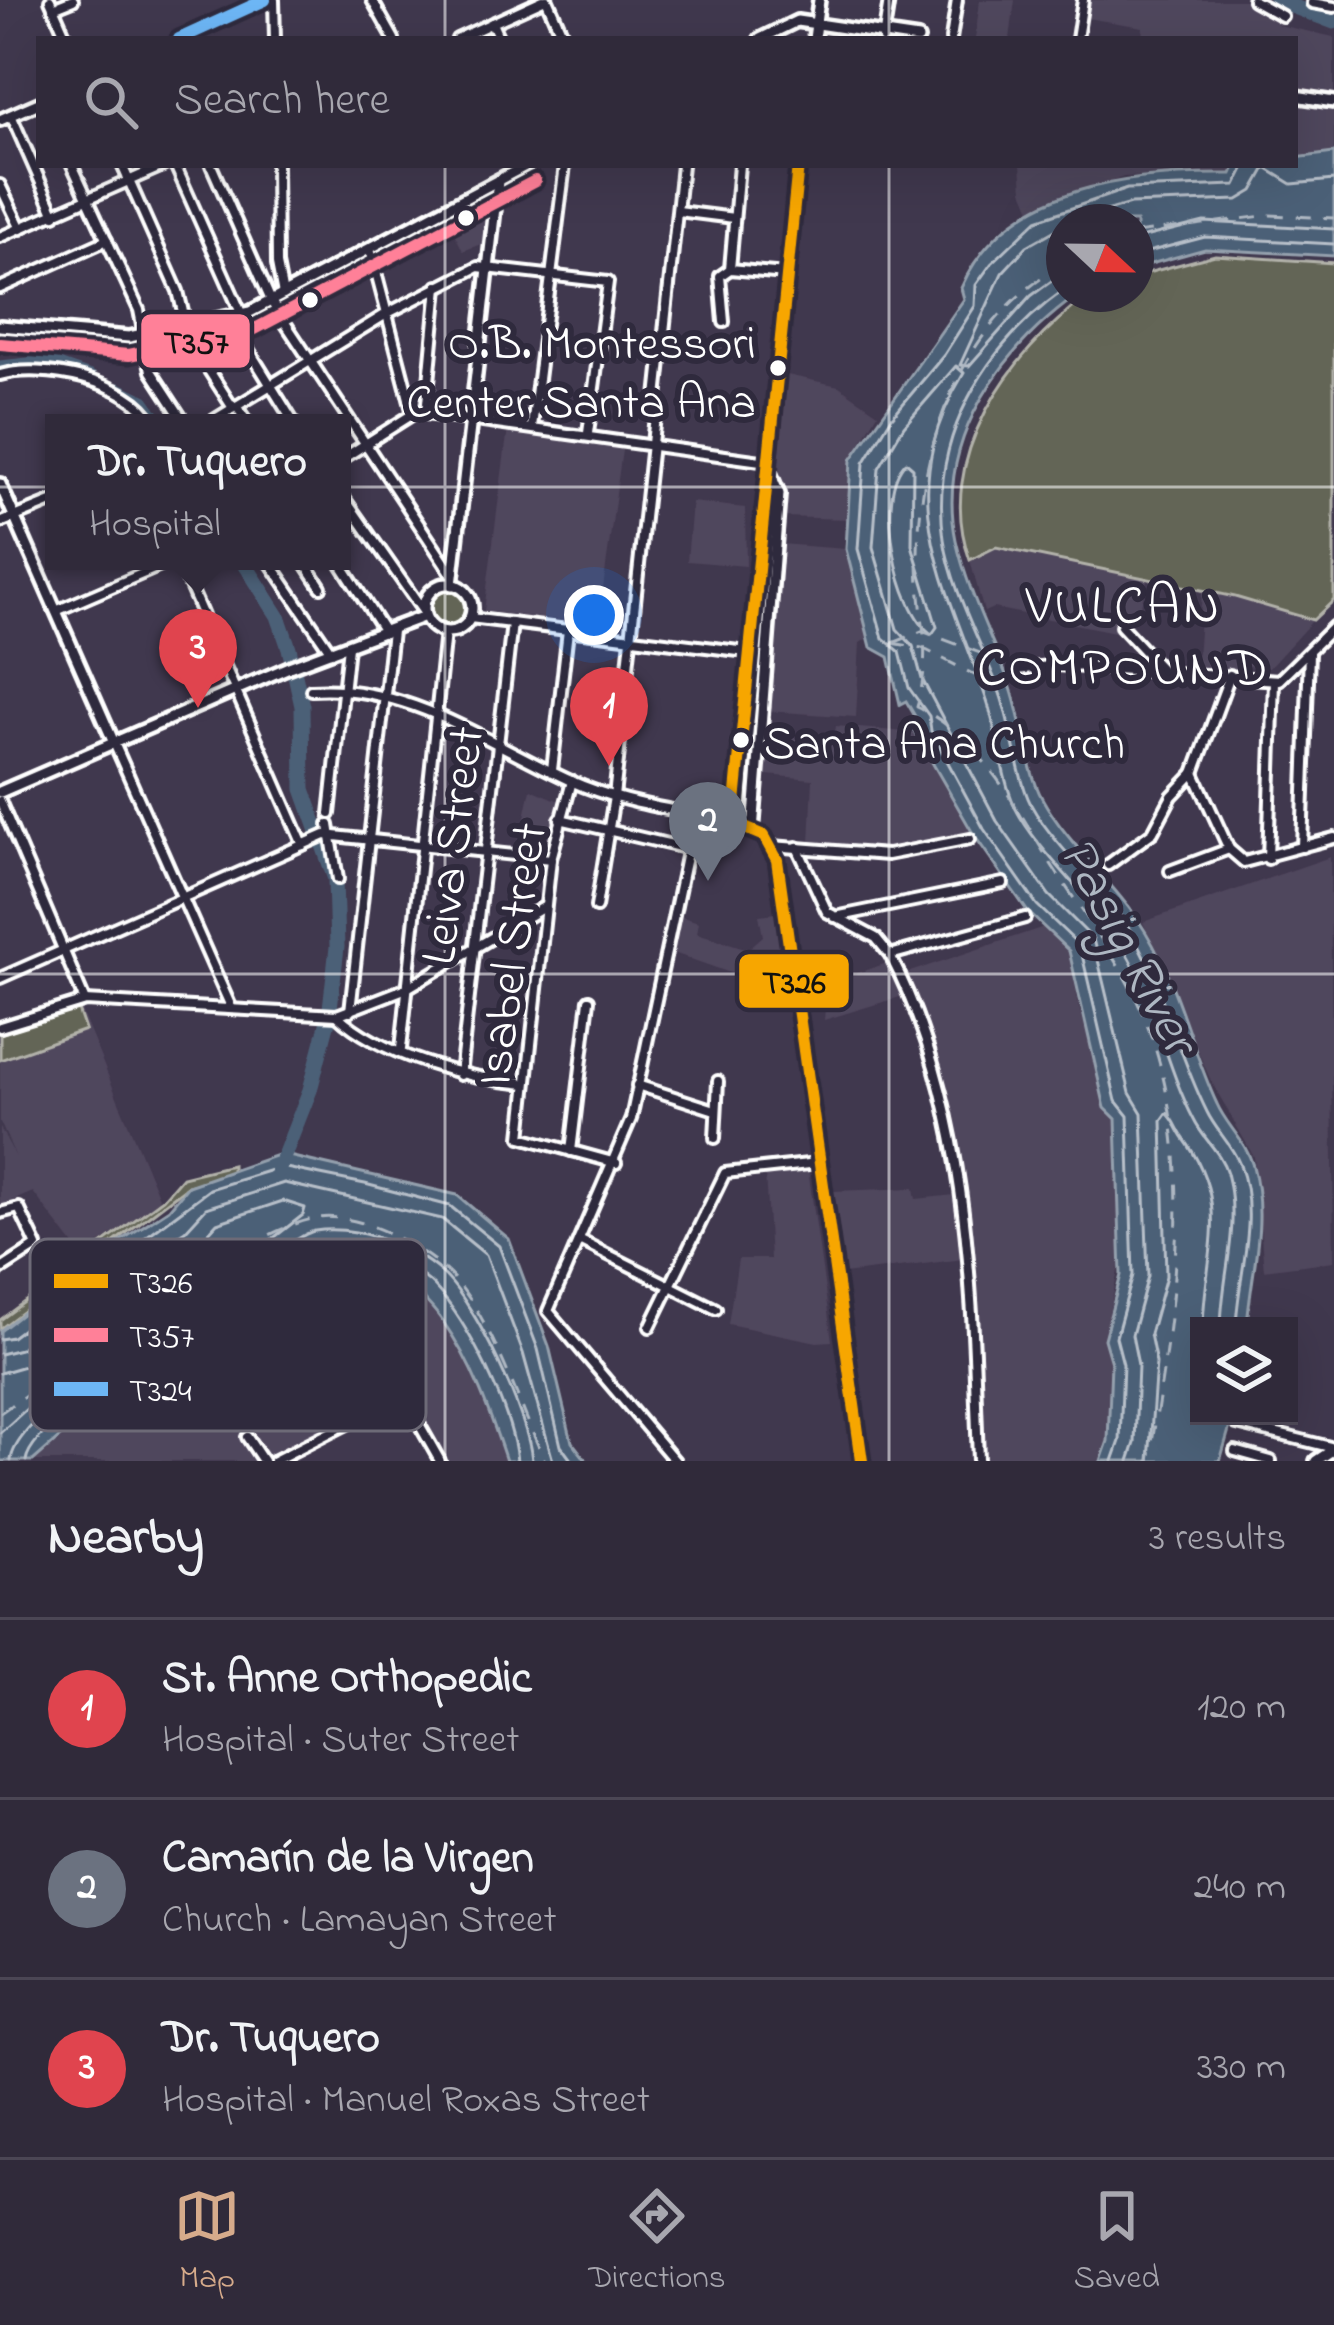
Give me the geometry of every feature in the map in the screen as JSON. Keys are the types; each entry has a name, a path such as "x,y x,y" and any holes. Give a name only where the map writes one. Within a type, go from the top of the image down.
{"main road":[{"path":"192,36 265,0"},
{"path":"545,0 563,36"},
{"path":"814,36 819,0"},
{"path":"766,36 790,23 884,36"},
{"path":"1298,96 1334,102"},
{"path":"5,118 36,104"},
{"path":"0,326 111,337 242,315 284,297 522,168"},
{"path":"798,168 733,823 772,846 862,1461"},
{"path":"425,615 445,632 458,630 470,618 469,597 453,580 498,181"},
{"path":"753,831 779,494 768,465"},
{"path":"0,484 115,743"},
{"path":"425,615 430,592 453,580"},
{"path":"0,797 289,667 389,633 425,615"},
{"path":"1316,1461 1334,1449"}],"street":[{"path":"66,36 51,4 73,0"},
{"path":"274,0 275,36"},
{"path":"372,0 392,36"},
{"path":"464,36 545,0"},
{"path":"884,36 889,0"},
{"path":"951,36 957,0"},
{"path":"1077,36 1083,0"},
{"path":"1252,0 1282,16"},
{"path":"1312,3 1334,7"},
{"path":"492,23 498,36"},
{"path":"5,118 55,215"},
{"path":"73,168 146,334 151,371 179,414"},
{"path":"123,168 178,291 190,341 240,414"},
{"path":"0,237 158,168"},
{"path":"176,168 242,315"},
{"path":"212,168 272,302 348,414"},
{"path":"276,168 277,264 284,297"},
{"path":"532,428 565,168"},
{"path":"596,907 614,796 682,168"},
{"path":"730,269 739,168"},
{"path":"0,185 21,229"},
{"path":"678,211 734,218"},
{"path":"0,288 107,240"},
{"path":"370,249 412,414"},
{"path":"224,414 388,313 489,264 607,281 588,433"},
{"path":"724,322 720,276 730,269 786,274"},
{"path":"426,413 438,285"},
{"path":"229,318 288,414"},
{"path":"0,375 40,370 104,388 133,402 144,414"},
{"path":"351,453 412,414 426,413 654,442 768,465"},
{"path":"351,418 453,580"},
{"path":"0,523 45,505"},
{"path":"351,508 425,615"},
{"path":"56,611 154,570"},
{"path":"179,570 303,845"},
{"path":"275,570 332,652"},
{"path":"310,570 321,587"},
{"path":"344,570 389,633 350,1011"},
{"path":"470,618 747,652"},
{"name":"Leiva Street","path":"460,1075 512,623"},
{"path":"1121,626 1165,673"},
{"path":"1018,670 1056,665 1274,681 1334,626"},
{"path":"552,770 568,630"},
{"path":"401,1048 445,632"},
{"path":"338,879 325,830 348,646"},
{"path":"1302,847 1310,651"},
{"path":"1108,865 1153,832 1172,796 1195,773 1230,675"},
{"path":"1268,860 1274,681"},
{"path":"311,691 345,688 386,695 499,743 572,782 733,823"},
{"path":"115,743 231,1007"},
{"path":"1195,773 1229,849 1249,864 1334,838"},
{"name":"Isabel Street","path":"571,1151 521,1137 544,907 551,859 572,782"},
{"path":"0,797 85,1000"},
{"path":"675,1461 550,1320 550,1299 616,1163 695,814"},
{"path":"560,820 685,848"},
{"path":"0,978 303,845 325,830 551,859"},
{"path":"772,846 886,855 970,838"},
{"path":"797,847 834,917 875,938 890,955 945,1102 971,1291 978,1461"},
{"path":"1170,871 1229,849"},
{"path":"834,917 1003,883"},
{"path":"0,1027 85,1000 333,1014 350,1011 406,988 544,907"},
{"path":"890,955 1025,918"},
{"path":"589,1000 571,1151 616,1163"},
{"path":"333,1014 362,1039 401,1048 460,1075 526,1084"},
{"path":"715,1138 718,1081"},
{"path":"637,1085 716,1110"},
{"path":"650,1327 725,1173 818,1163"},
{"path":"0,1213 16,1206 34,1239"},
{"path":"579,1240 716,1309"},
{"path":"0,1270 30,1251"},
{"path":"1241,1425 1334,1449"},
{"path":"274,1461 333,1431"},
{"path":"423,1431 440,1461"},
{"path":"247,1437 263,1461"},
{"path":"1234,1451 1271,1461"}],"shaded area":[{"path":"980,0 1015,0 1010,36 975,36"},
{"path":"1088,0 1246,0 1276,16 1278,25 1334,37 1334,94 1298,90 1298,36 1142,36 1143,27 1086,18"},
{"path":"1298,103 1334,108 1334,153 1298,158"},
{"path":"1021,168 1236,168 1233,174 1124,177 1031,209"},
{"path":"484,196 491,204 486,242 463,251 446,216"},
{"name":"O.B. Montessori Center Santa Ana","path":"787,375 839,386 878,413 851,460 848,519 782,517 779,458"},
{"path":"508,428 623,443 598,625 484,611"},
{"path":"692,502 745,508 746,566 687,561"},
{"path":"780,544 846,549 871,636 860,643 856,717 767,711"},
{"path":"996,547 1147,580 1138,619 1120,633 993,608 984,612 970,560"},
{"path":"1202,592 1313,620 1269,668 1247,666 1245,675 1196,671"},
{"path":"836,726 918,733 974,835 886,852 810,843 813,779 766,775 768,743 779,743 780,734 834,738"},
{"path":"531,789 562,802 551,835 522,831"},
{"path":"1330,857 1334,1261 1264,1270 1254,1157 1210,1079 1143,922"},
{"path":"777,913 787,993 671,952 679,916 699,922 697,933 748,949 763,936 759,915"},
{"path":"1044,927 1069,951 1079,1007 1117,1126 1122,1252 1104,1339 1111,1363 1108,1441 1101,1461 983,1461 977,1270 949,1096 904,974"},
{"path":"890,962 903,996 824,1020 826,995 846,977"},
{"path":"79,1006 160,1200 106,1239 69,1239 33,1192 0,1206 0,1128 16,1157 0,1122 0,1033"},
{"path":"808,1169 832,1341 728,1324 738,1259 770,1259 765,1173"},
{"path":"914,1188 916,1199 955,1195 964,1259 843,1274 833,1191"},
{"path":"426,1295 479,1380 506,1461 441,1461 425,1431"},
{"path":"67,1431 332,1431 267,1461 33,1461"}],"green space":[{"path":"1215,255 1334,263 1334,600 1313,620 1235,597 996,547 970,560 961,522 962,485 970,448 1006,378 1068,312 1154,312 1154,271"},
{"path":"771,485 777,491 751,801 744,807 739,802 765,491"},
{"path":"449,591 462,596 467,609 462,622 449,627 436,622 431,609 436,596"},
{"path":"77,1007 85,1030 0,1060 0,1034"},
{"path":"232,1165 232,1176 188,1186 118,1239 109,1239 163,1199 182,1177"},
{"path":"30,1298 30,1306 0,1329 0,1320"}],"water":[{"name":"Pasig River","path":"1334,153 1334,256 1205,249 1154,263 1154,204 1046,204 1046,312 1056,312 1001,369 965,432 956,467 952,503 956,540 1010,685 1037,787 1063,830 1151,941 1217,1104 1250,1157 1257,1186 1259,1227 1248,1317 1190,1317 1190,1425 1230,1425 1220,1461 1101,1461 1108,1441 1111,1363 1104,1339 1121,1275 1116,1119 1105,1108 1069,951 1028,912 974,835 914,731 919,723 906,701 900,704 889,657 871,647 846,549 851,460 964,299 961,288 982,253 1009,226 1041,206 1077,191 1115,182 1232,174 1235,168 1298,168 1298,158"},
{"path":"280,1154 457,1195 509,1239 549,1346 572,1442 587,1461 506,1461 463,1355 426,1302 426,1239 123,1239 169,1209 188,1186"},
{"path":"30,1307 30,1431 67,1431 33,1461 0,1461 0,1331"}],"waterway":[{"path":"1276,0 1334,22"},
{"path":"0,368 47,363 90,378"},
{"path":"118,390 143,402 152,414"},
{"path":"249,570 278,616 289,648 302,706 303,789 335,879 337,947 329,1017 310,1090 278,1171"}],"ferry route":[{"path":"1154,231 1270,215 1334,218"},
{"path":"1046,277 997,319 971,354 936,434 920,521 918,563 925,651 917,707 958,734 1007,792 1118,965 1158,1057 1170,1113 1176,1230 1173,1289 1149,1461"},
{"path":"893,643 922,631 993,658"},
{"path":"892,643 922,648 1002,689"},
{"path":"262,1239 318,1218 354,1221 400,1239"},
{"path":"426,1255 470,1299 545,1461"},
{"path":"0,1413 30,1392"}],"transit line":[{"name":"T324","path":"186,36 265,0"},
{"name":"T326","path":"798,168 733,823 764,836 777,860 862,1461"},
{"name":"T357","path":"0,344 129,355 255,329 535,181"}],"place":[{"name":"O.B. Montessori Center Santa Ana","path":"778,368"},
{"name":"Dr. Tuquero","path":"198,708"},
{"name":"Santa Ana Church","path":"741,740"},
{"name":"St. Anne Orthopedic","path":"609,766"},
{"name":"Camarín de la Virgen","path":"708,881"}],"district":[{"name":"VULCAN COMPOUND","path":"1124,634"}]}
